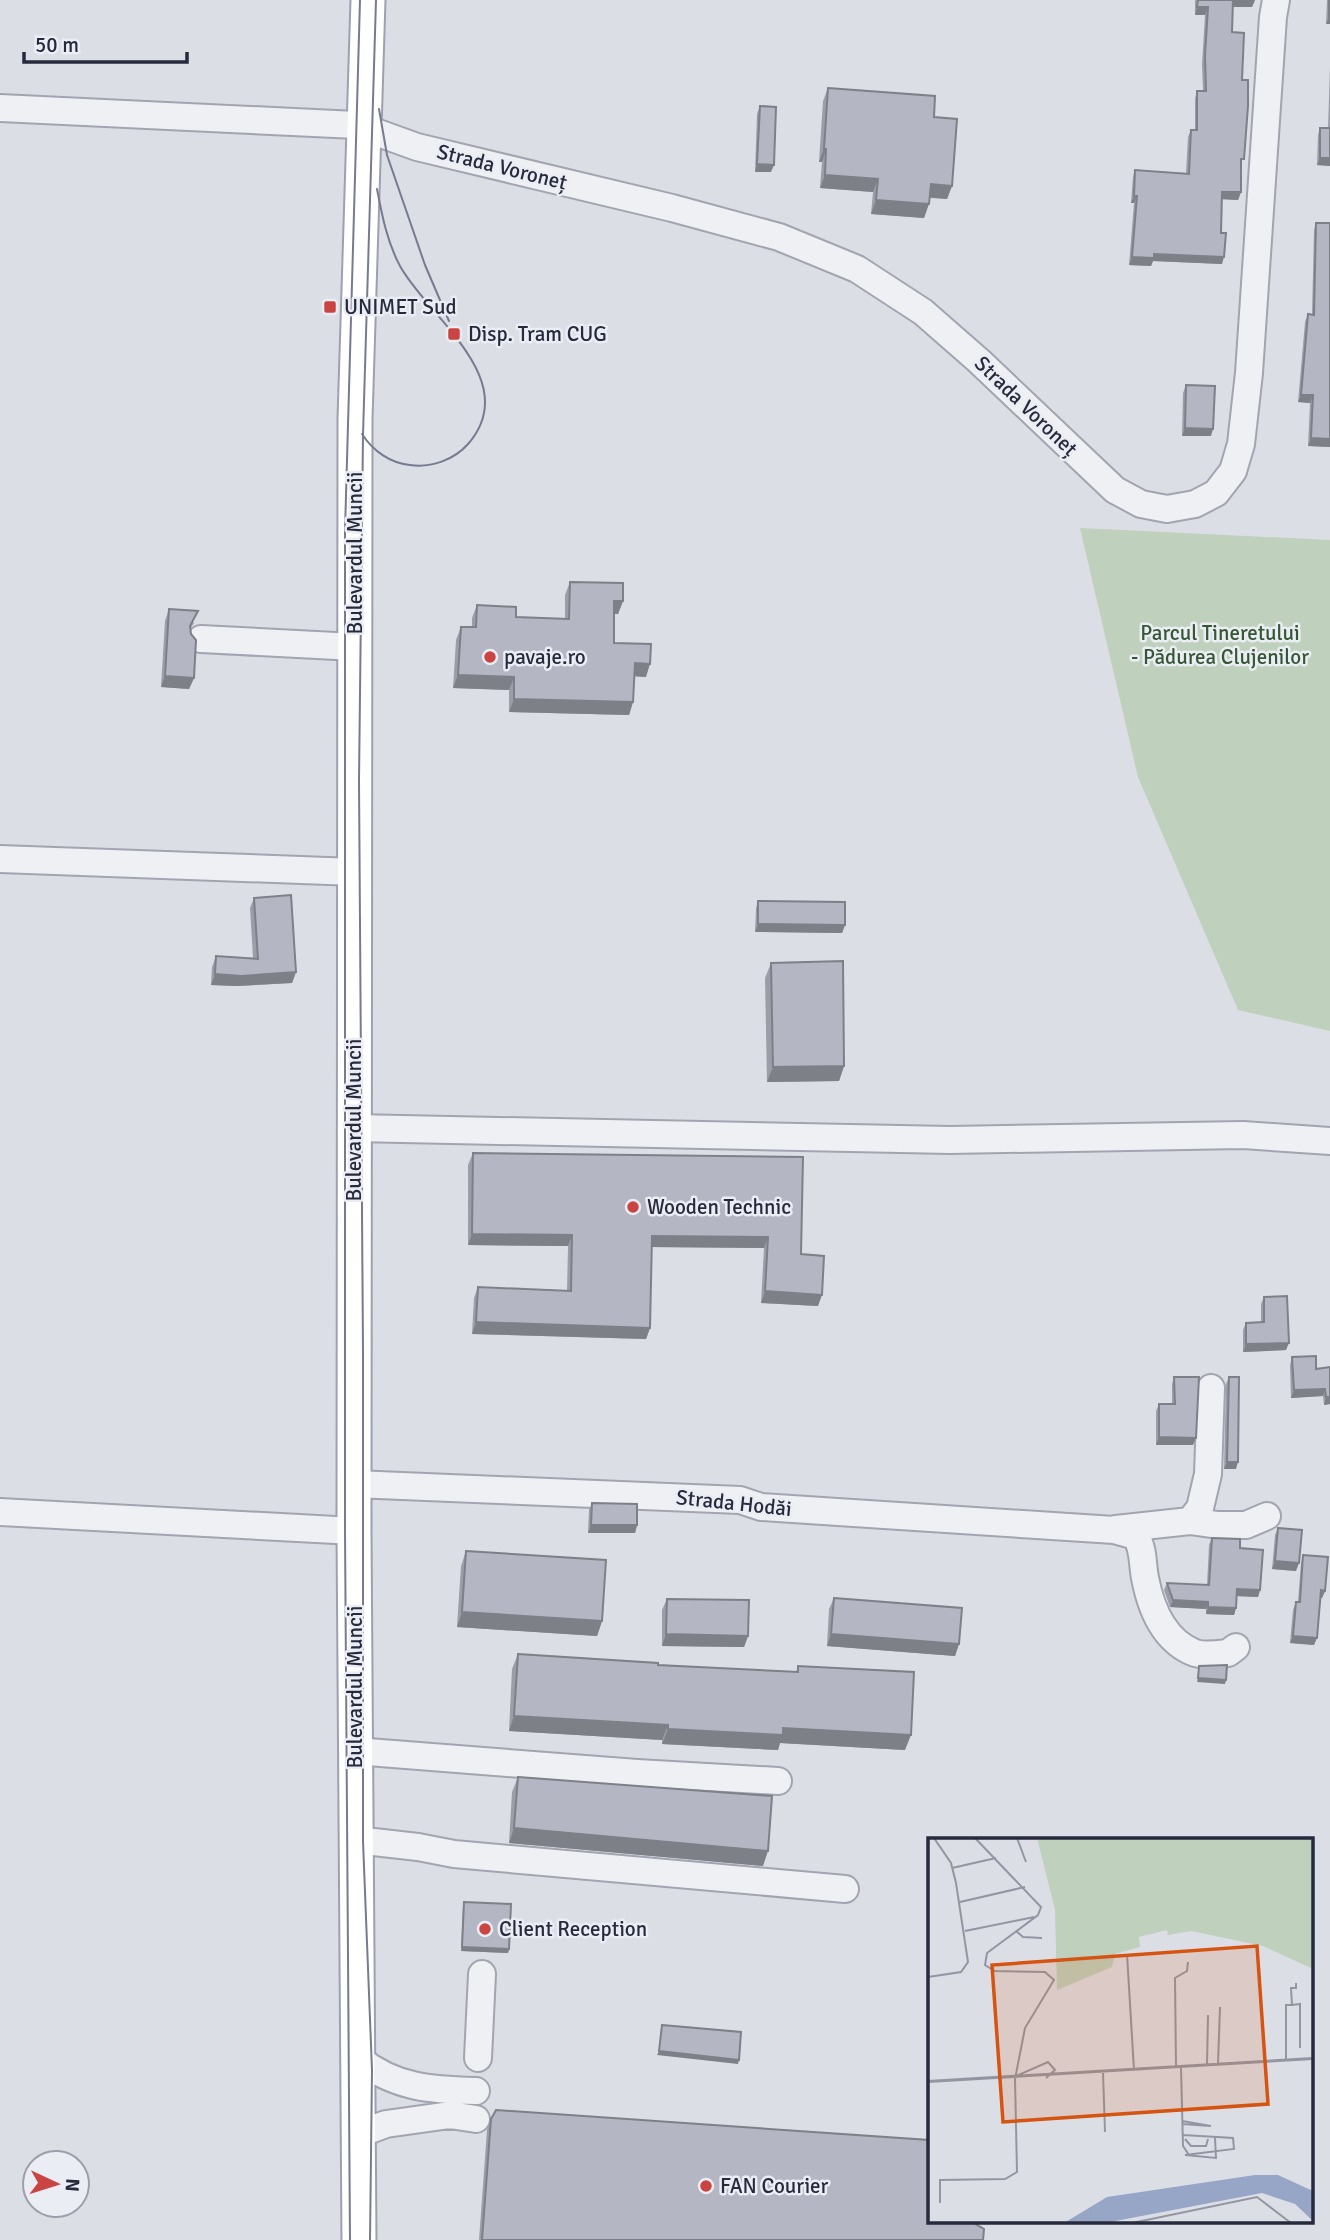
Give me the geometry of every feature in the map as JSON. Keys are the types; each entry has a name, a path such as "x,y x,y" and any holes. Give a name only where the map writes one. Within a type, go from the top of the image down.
{"main road":[{"name":"Bulevardul Muncii","path":"359,2240 354,1531 356,375 368,0"}],"street":[{"name":"Strada Voroneț","path":"0,108 363,127 417,147 672,208 779,237 857,269 923,312 979,360 1115,490 1140,504 1167,509 1195,504 1216,493 1233,471 1241,444 1249,373 1276,0"},
{"path":"201,639 355,647"},
{"path":"0,859 355,872"},
{"path":"354,1128 950,1140 1244,1135 1330,1141"},
{"path":"1190,1521 1200,1508 1208,1474 1211,1388"},
{"name":"Strada Hodăi","path":"354,1484 740,1500 761,1507 1114,1530 1190,1521 1246,1525 1267,1516"},
{"path":"0,1512 354,1531"},
{"name":"Strada Hodăi","path":"1114,1530 1136,1536 1143,1548 1145,1577 1153,1606 1165,1632 1196,1653 1228,1653 1236,1647"},
{"path":"355,1751 778,1781"},
{"path":"356,1840 454,1854 845,1889"},
{"path":"478,2058 482,1974"},
{"path":"359,2059 388,2078 421,2088 476,2091"},
{"path":"359,2134 386,2124 450,2115 476,2119"}],"green space":[{"name":"Parcul Tineretului - Pădurea Clujenilor","path":"1080,528 1330,540 1330,1031 1238,1010 1138,777"}],"building":[{"path":"1198,0 1233,0 1232,32 1244,33 1242,80 1248,80 1248,106 1244,159 1241,159 1241,192 1222,192 1221,233 1226,233 1224,257 1154,254 1154,258 1132,257 1137,196 1134,196 1135,170 1189,174 1191,130 1197,130 1197,91 1206,91 1208,7 1197,7"},
{"path":"828,88 935,96 934,117 957,119 952,186 931,184 929,204 876,200 878,179 825,175"},
{"path":"760,106 776,107 774,165 757,164"},
{"path":"1320,128 1330,128 1330,158 1320,158"},
{"path":"1316,223 1330,223 1330,439 1311,438 1313,395 1301,395 1308,314 1314,315"},
{"path":"1186,385 1215,386 1213,429 1185,428"},
{"path":"570,582 623,583 623,601 614,601 614,643 651,644 650,664 635,663 633,702 514,699 514,677 458,675 461,627 476,627 477,605 516,607 516,617 569,619"},
{"path":"169,609 198,611 190,626 191,634 196,640 194,678 165,676"},
{"path":"291,895 296,972 241,976 215,974 216,956 258,959 254,898"},
{"path":"758,901 845,902 845,925 758,924"},
{"path":"843,961 844,1066 773,1067 771,963"},
{"path":"473,1153 803,1157 801,1254 824,1256 822,1295 765,1291 768,1237 652,1236 650,1328 476,1322 478,1287 571,1291 572,1235 472,1234"},
{"path":"1287,1296 1289,1343 1246,1344 1246,1323 1264,1322 1264,1297"},
{"path":"1316,1356 1316,1369 1330,1367 1330,1397 1326,1397 1325,1389 1294,1390 1292,1357"},
{"path":"1174,1377 1199,1377 1196,1438 1159,1437 1159,1404 1175,1404"},
{"path":"1229,1377 1239,1377 1238,1462 1227,1462"},
{"path":"592,1503 637,1504 637,1525 591,1525"},
{"path":"1278,1528 1302,1530 1299,1563 1275,1561"},
{"path":"1212,1538 1240,1539 1240,1548 1263,1550 1260,1590 1237,1589 1236,1608 1208,1607 1208,1602 1173,1600 1167,1583 1209,1585"},
{"path":"466,1551 606,1560 602,1621 462,1612"},
{"path":"1303,1555 1328,1557 1325,1591 1321,1590 1317,1638 1293,1636 1296,1602 1300,1602"},
{"path":"834,1598 962,1608 959,1644 831,1634"},
{"path":"667,1599 749,1600 748,1636 666,1634"},
{"path":"518,1654 798,1672 798,1666 914,1672 911,1735 783,1728 783,1735 668,1729 668,1725 514,1716"},
{"path":"1227,1665 1226,1680 1198,1678 1199,1666"},
{"path":"518,1777 772,1796 768,1851 514,1828"},
{"name":"Client Reception","path":"464,1902 511,1904 509,1949 462,1947"},
{"path":"662,2025 741,2032 739,2060 659,2051"},
{"name":"FAN Courier","path":"496,2110 928,2140 928,2222 974,2222 984,2229 983,2240 482,2240 491,2119"}],"tram line":[{"path":"350,2240 345,1530 345,531 360,0"},
{"path":"370,2240 372,2070 363,1841 359,781 363,435 376,0"},
{"path":"379,109 387,155 425,265 449,321"},
{"path":"362,434 377,451 396,462 418,466 442,462 468,444 482,420 485,396 478,373 465,350 413,285 395,257 377,189"}],"place":[{"name":"UNIMET Sud","path":"330,307"},
{"name":"Disp. Tram CUG","path":"454,334"},
{"name":"pavaje.ro","path":"490,657"},
{"name":"Wooden Technic","path":"633,1207"},
{"name":"Client Reception","path":"485,1929"},
{"name":"FAN Courier","path":"706,2186"}]}
